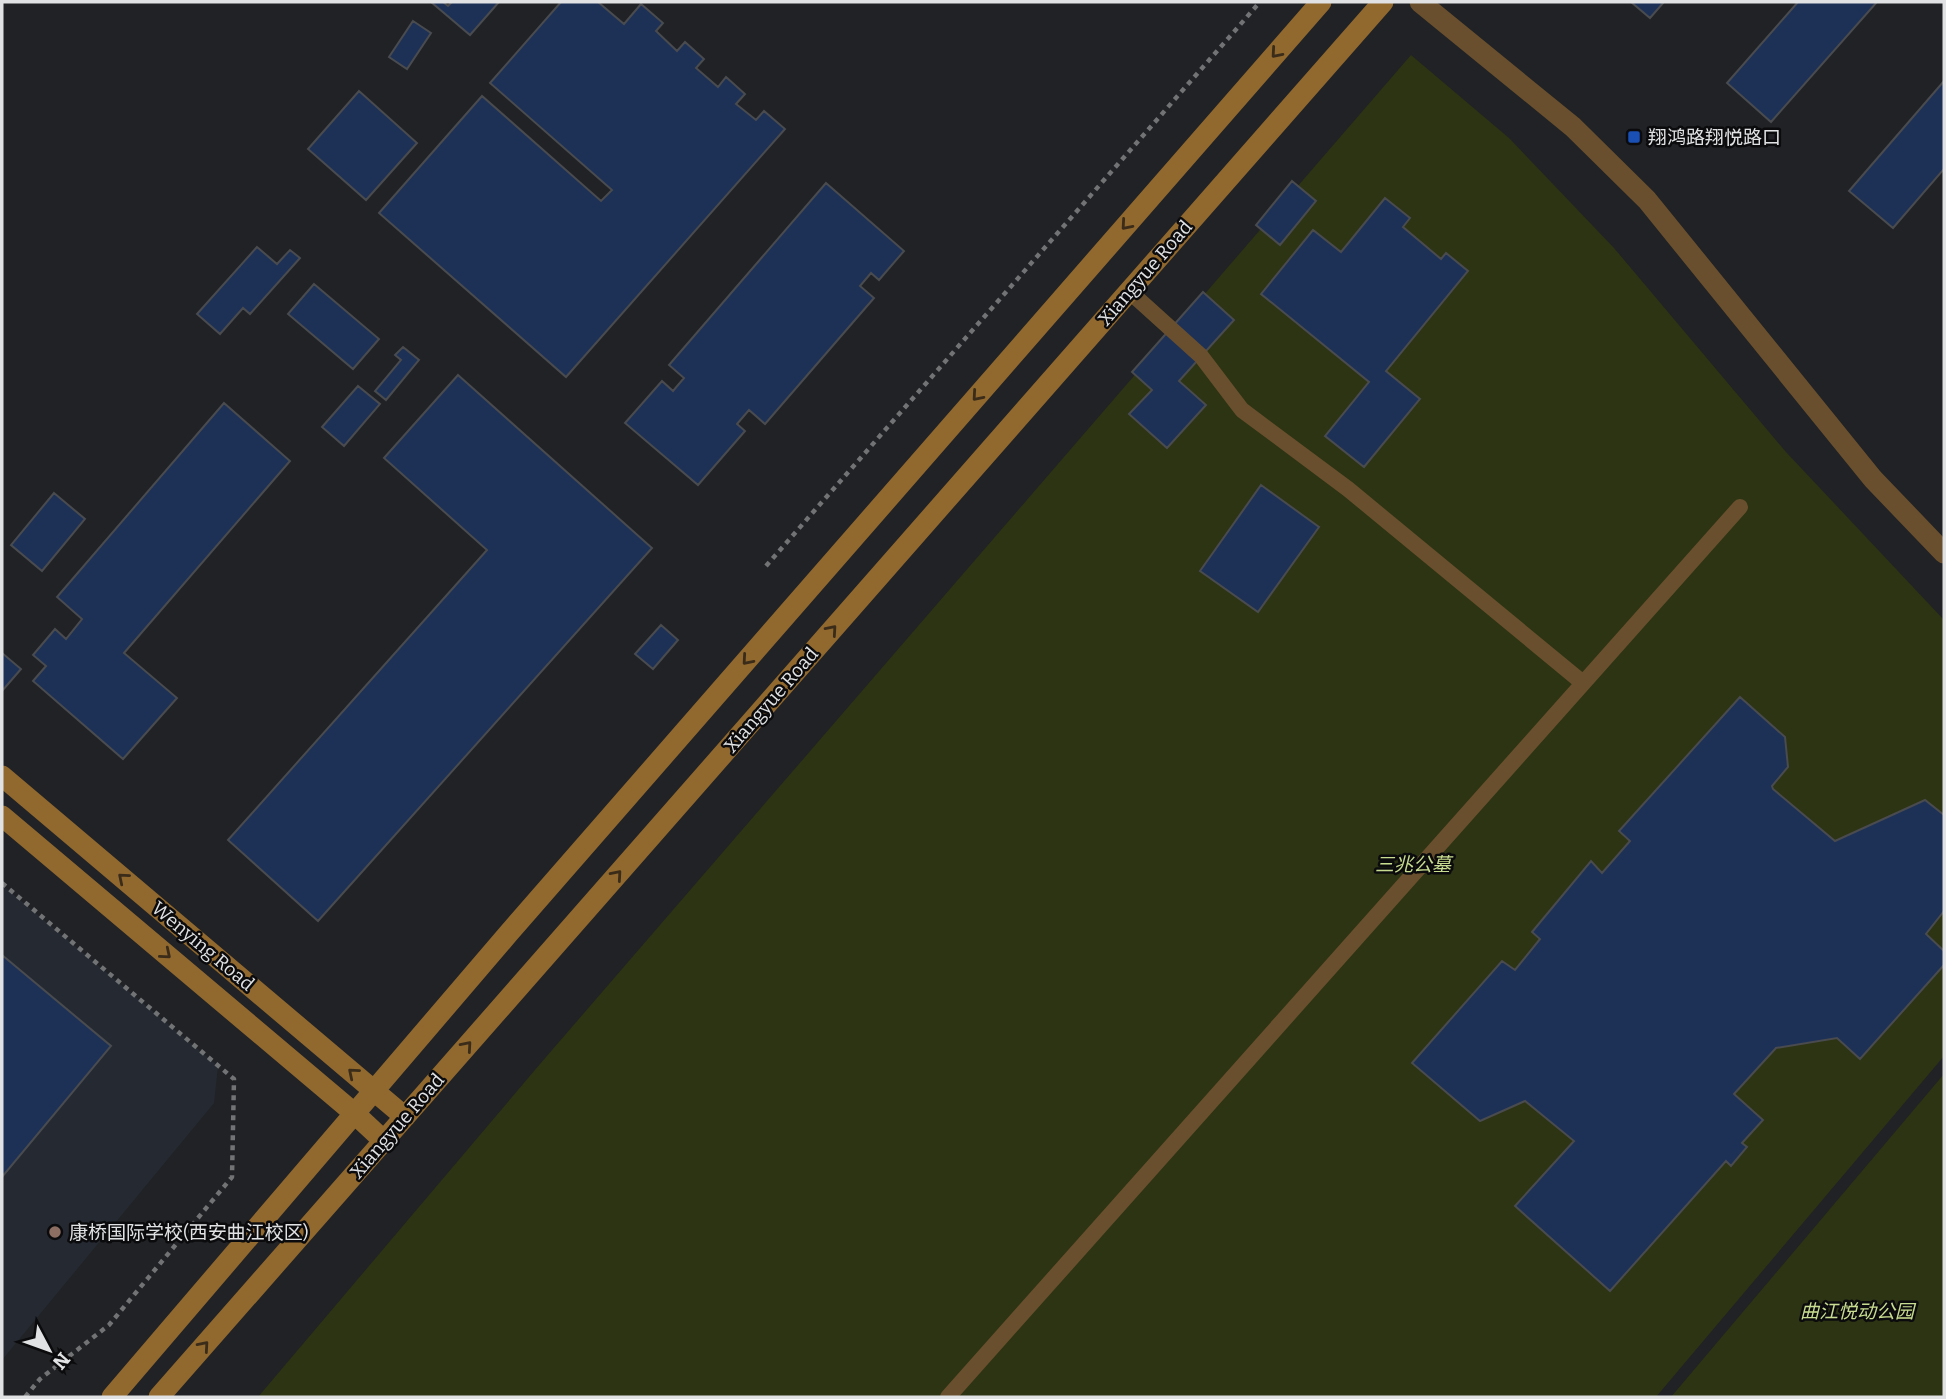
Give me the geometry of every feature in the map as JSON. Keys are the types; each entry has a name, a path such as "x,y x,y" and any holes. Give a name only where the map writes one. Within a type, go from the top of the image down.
{"street":[{"name":"Xiangyue Road","path":"112,1397 508,934 1321,2"},
{"name":"Xiangyue Road","path":"159,1397 1383,2"},
{"path":"1420,2 1573,127 1647,200 1873,479 1944,553"},
{"name":"Wenying Road","path":"2,776 405,1117"},
{"name":"Wenying Road","path":"2,816 354,1113 384,1142"}],"lane":[{"path":"1129,291 1201,356 1242,410 1348,489 1583,683"},
{"path":"948,1397 1741,507"}],"path":[{"path":"766,566 1260,2"},
{"path":"2,883 234,1079 232,1177 109,1325 40,1379 25,1397"}],"shaded area":[{"name":"康桥国际学校(西安曲江校区)","path":"2,885 218,1066 214,1103 2,1360"}],"green space":[{"name":"三兆公墓","path":"1411,55 1509,138 1614,248 1786,452 1944,620 1944,1056 1656,1397 258,1397 540,1064"},
{"name":"曲江悦动公园","path":"1944,1074 1944,1397 1671,1397"}],"building":[{"path":"431,2 443,2 448,6 452,2 499,2 470,35"},
{"path":"561,2 598,2 624,24 641,4 663,23 656,31 677,51 685,42 704,59 696,68 718,87 726,77 745,94 736,104 756,120 764,111 785,129 566,377 379,213 482,96 601,201 612,190 490,83"},
{"path":"1631,2 1664,2 1650,18"},
{"path":"1798,2 1877,2 1771,122 1727,83"},
{"path":"413,21 431,33 407,69 389,57"},
{"path":"1944,81 1944,169 1893,228 1849,191"},
{"path":"359,91 417,143 366,200 308,149"},
{"path":"1292,181 1316,201 1280,245 1256,225"},
{"path":"826,183 904,251 879,280 871,273 860,286 874,298 765,424 749,410 737,424 745,431 698,485 625,423 662,381 673,391 684,378 669,365"},
{"path":"1385,198 1410,218 1403,227 1441,259 1446,253 1468,271 1386,371 1420,399 1364,467 1325,436 1369,382 1261,294 1313,230 1341,252"},
{"path":"257,247 277,264 290,250 300,258 250,314 243,308 220,334 197,314"},
{"path":"314,284 379,339 353,369 288,314"},
{"path":"1203,292 1234,320 1179,381 1206,405 1167,448 1129,414 1152,390 1132,372"},
{"path":"403,347 419,360 386,400 375,391 401,360 395,355"},
{"path":"458,375 652,548 318,921 228,840 487,550 384,458"},
{"path":"358,386 380,404 344,446 322,427"},
{"path":"224,403 290,461 124,653 177,698 123,759 33,681 46,666 33,655 55,629 66,639 82,619 57,597"},
{"path":"1261,485 1319,527 1258,612 1200,571"},
{"path":"54,493 85,519 42,571 11,545"},
{"path":"661,625 678,640 653,669 635,654"},
{"path":"2,653 21,669 2,691"},
{"path":"1740,697 1785,737 1788,767 1772,786 1773,789 1835,841 1925,800 1944,815 1944,911 1926,934 1944,951 1944,965 1860,1059 1837,1038 1776,1048 1734,1094 1763,1120 1742,1143 1747,1147 1731,1166 1726,1161 1610,1291 1515,1206 1574,1141 1525,1101 1480,1121 1412,1063 1502,961 1515,970 1540,939 1532,932 1591,861 1602,873 1630,841 1619,831"},
{"path":"2,955 111,1046 2,1177"}],"place":[{"name":"翔鸿路翔悦路口","path":"1634,137"},
{"name":"康桥国际学校(西安曲江校区)","path":"55,1232"}]}
